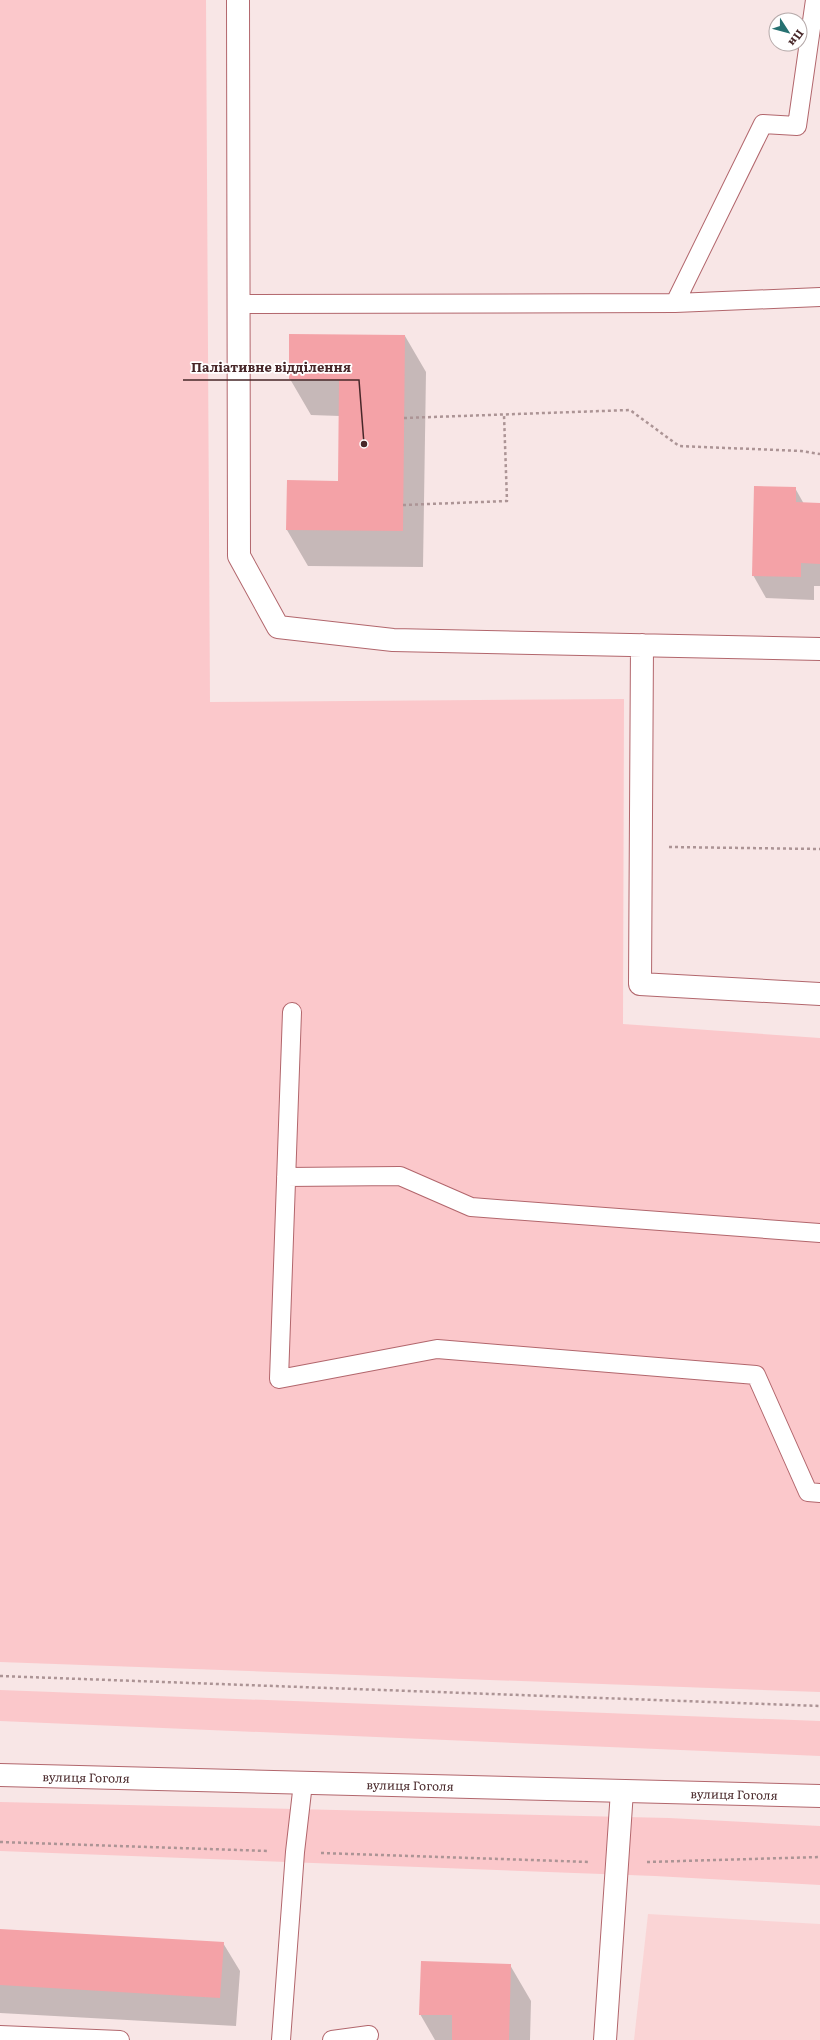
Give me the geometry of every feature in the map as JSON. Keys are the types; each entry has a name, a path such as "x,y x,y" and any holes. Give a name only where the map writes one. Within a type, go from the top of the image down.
{"street":[{"path":"238,0 239,556 278,627 393,640 820,649"},
{"path":"642,645 640,984 820,994"},
{"name":"вулиця Гоголя","path":"0,1775 820,1796"},
{"path":"605,2040 622,1791"}],"lane":[{"path":"675,303 763,124 797,126 815,0"},
{"path":"238,304 675,303 820,297"},
{"path":"292,1012 279,1379 437,1349 756,1376 808,1492 820,1493"},
{"path":"286,1177 400,1176 471,1206 820,1233"},
{"path":"280,2040 295,1852 304,1783"},
{"path":"0,2035 120,2040"},
{"path":"332,2040 369,2035"}],"path":[{"path":"404,418 630,410 679,446 801,450 820,454"},
{"path":"403,505 507,500 504,415"},
{"path":"641,846 820,849"},
{"path":"0,1676 820,1706"},
{"path":"0,1842 616,1863 820,1858"}],"shaded area":[{"path":"0,0 206,0 210,702 624,699 623,1024 820,1038 820,1692 0,1662"},
{"path":"0,1690 820,1721 820,1756 0,1721"},
{"path":"0,1802 669,1818 820,1826 820,1885 655,1876 0,1851"},
{"path":"648,1914 820,1924 820,2040 634,2040"}],"building":[{"path":"289,334 405,335 403,531 286,530 287,480 338,481 339,380 289,379"},
{"path":"754,486 796,487 796,502 820,503 820,564 801,563 801,577 752,576"},
{"path":"0,1929 224,1942 220,1998 0,1985"},
{"path":"421,1961 511,1964 509,2040 452,2040 452,2015 419,2015"}],"place":[{"name":"Паліативне відділення","path":"364,444"}]}
